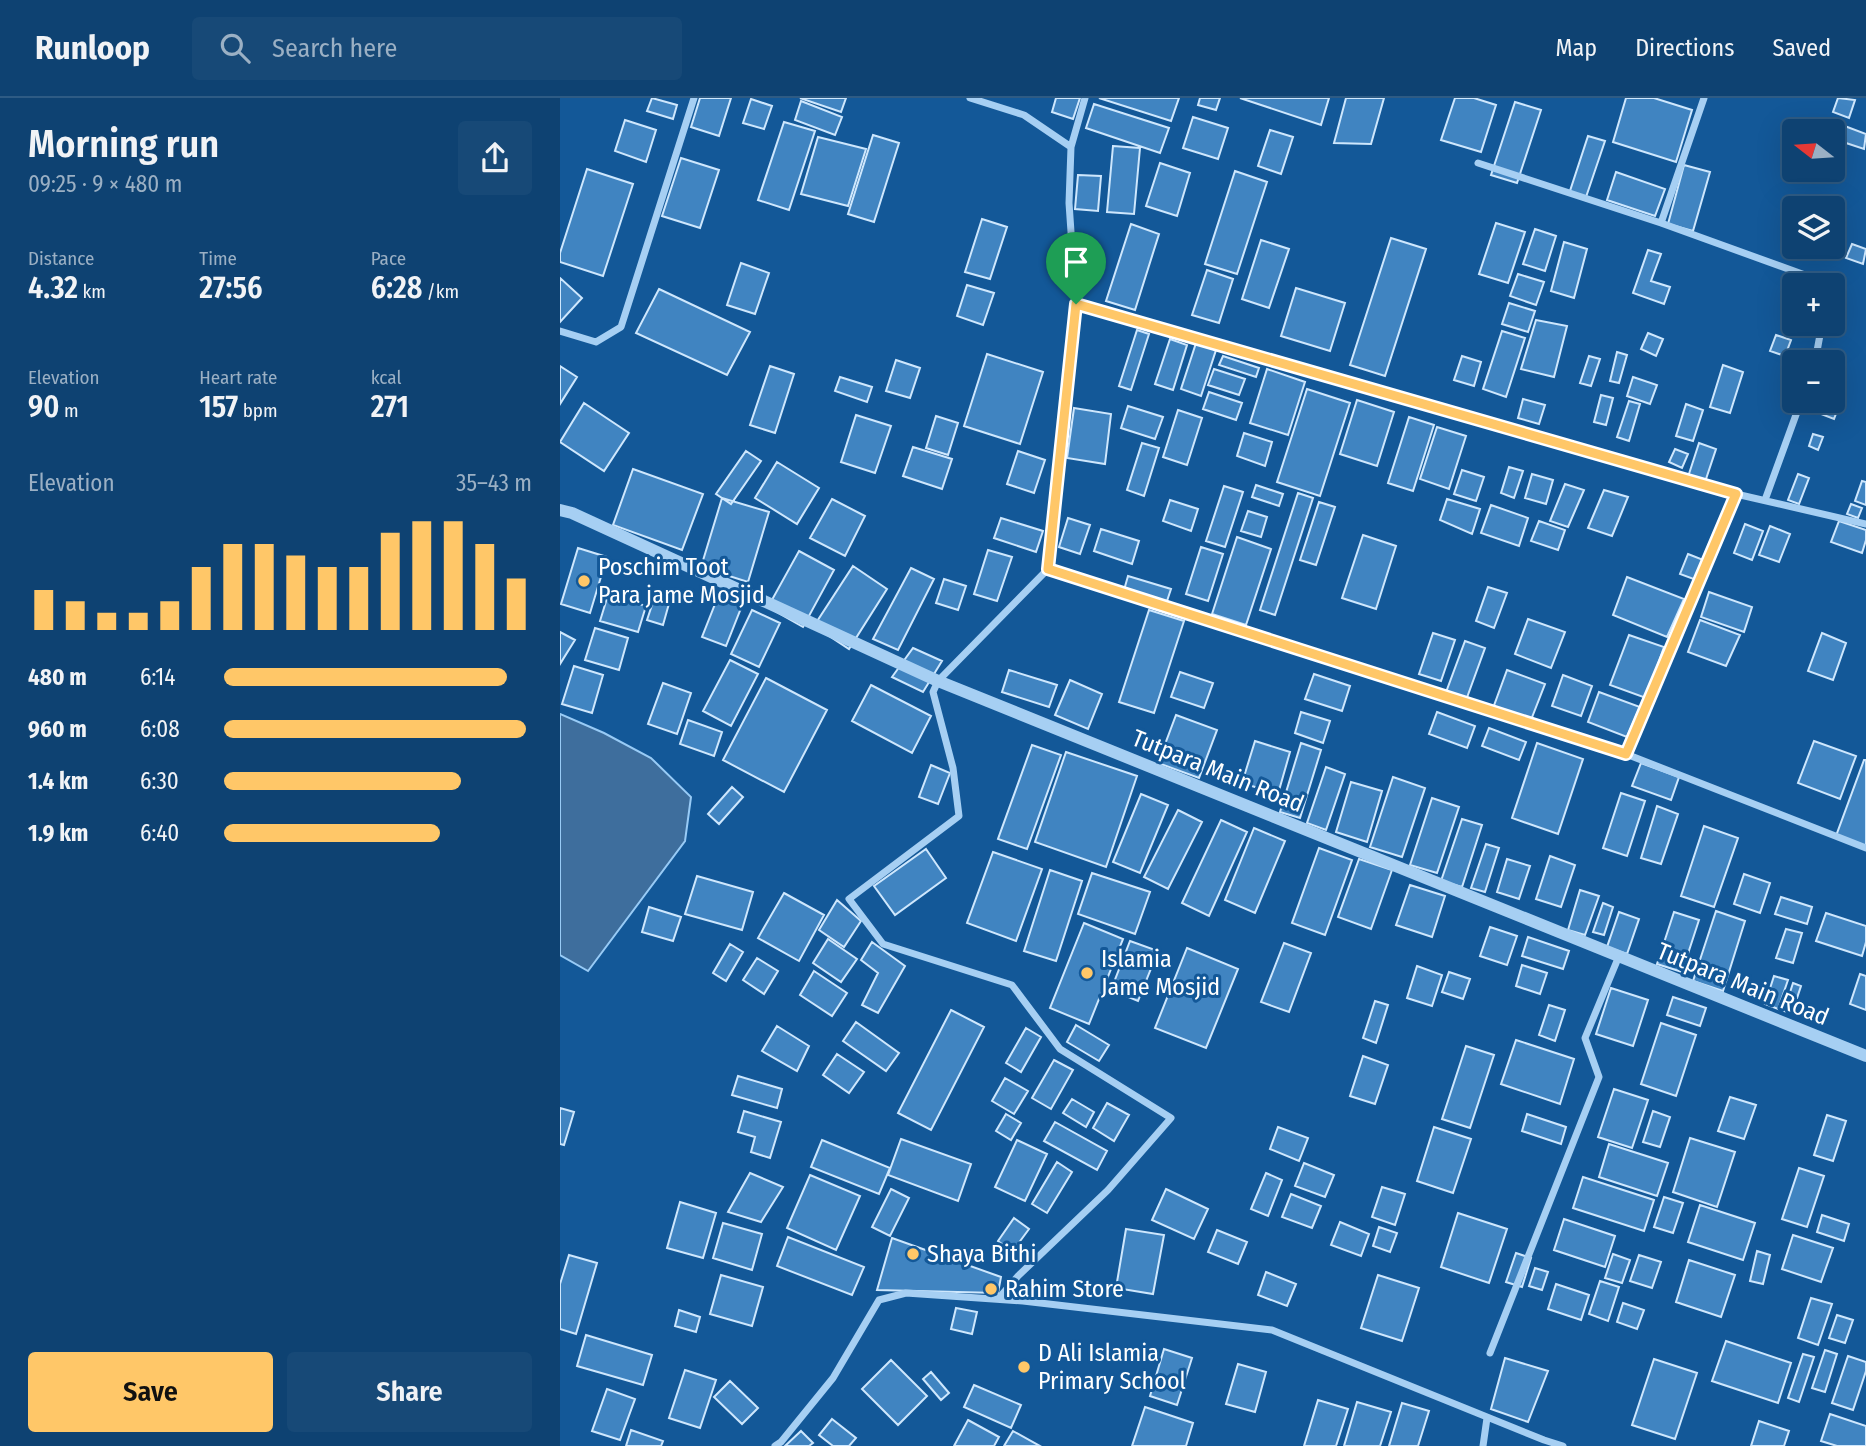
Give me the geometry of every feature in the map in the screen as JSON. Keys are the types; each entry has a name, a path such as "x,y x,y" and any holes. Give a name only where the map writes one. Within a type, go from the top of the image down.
{"street":[{"path":"560,331 596,342 621,327 694,98"},
{"path":"970,98 1024,115 1070,147"},
{"path":"998,1299 1018,1276 1108,1190 1171,1118 1059,1049 1012,985 883,944 849,898 959,816 953,768 936,686 1048,569 1076,304 1069,203 1070,147 1085,98"},
{"path":"1661,223 1704,98"},
{"path":"1478,163 1661,223 1799,273"},
{"path":"1076,304 1736,494 1866,524"},
{"path":"1765,500 1797,413"},
{"path":"1626,754 1736,494"},
{"name":"Tutpara Main Road","path":"560,510 572,513 936,686 1866,1056"},
{"path":"1048,569 1626,754 1866,848"},
{"path":"1490,1353 1599,1077 1585,1038 1619,956"},
{"path":"775,1446 833,1378 879,1300 906,1293 1096,1308 1272,1330 1487,1418 1563,1446"},
{"path":"1483,1446 1487,1418"}],"water":[{"path":"560,714 651,758 691,797 685,841 588,971 560,955"}],"building":[{"path":"652,98 677,105 673,119 647,111"},
{"path":"700,98 731,98 719,136 691,127"},
{"path":"800,98 846,98 841,112"},
{"path":"1056,98 1080,98 1073,119 1052,112"},
{"path":"1099,98 1179,98 1171,121"},
{"path":"1200,98 1220,98 1216,110 1198,105"},
{"path":"1240,98 1329,98 1321,125"},
{"path":"1346,98 1384,98 1371,144 1334,143"},
{"path":"1455,98 1474,98 1496,105 1481,152 1441,140"},
{"path":"1626,98 1654,98 1692,110 1676,162 1613,142"},
{"path":"1838,98 1855,100 1849,118 1833,112"},
{"path":"751,99 772,106 764,129 743,123"},
{"path":"801,101 842,117 835,135 795,120"},
{"path":"1515,102 1541,110 1517,183 1491,175"},
{"path":"1094,104 1169,128 1160,153 1086,128"},
{"path":"1193,117 1228,128 1218,159 1183,148"},
{"path":"625,120 656,130 646,162 615,151"},
{"path":"784,122 815,131 789,210 758,200"},
{"path":"1845,126 1866,134 1864,149 1845,143"},
{"path":"1270,130 1293,137 1281,174 1258,166"},
{"path":"873,135 899,143 874,222 848,214"},
{"path":"1588,136 1605,141 1585,200 1569,194"},
{"path":"818,137 866,149 848,206 801,194"},
{"path":"1113,146 1140,148 1134,214 1107,212"},
{"path":"681,158 719,170 700,228 662,216"},
{"path":"1160,163 1190,173 1177,216 1146,206"},
{"path":"1684,165 1710,172 1693,231 1668,224"},
{"path":"587,169 633,184 603,276 560,262 560,253"},
{"path":"1235,171 1267,182 1237,274 1205,264"},
{"path":"1616,172 1665,189 1655,216 1607,200"},
{"path":"1078,175 1101,176 1098,211 1075,209"},
{"path":"982,219 1007,227 990,279 965,272"},
{"path":"1496,223 1525,232 1508,283 1479,274"},
{"path":"1131,224 1159,234 1135,310 1106,301"},
{"path":"1535,229 1556,236 1545,271 1523,264"},
{"path":"1391,238 1426,249 1385,376 1350,365"},
{"path":"1261,240 1289,249 1269,308 1242,299"},
{"path":"1564,242 1587,249 1574,298 1551,291"},
{"path":"1852,244 1866,249 1863,264 1846,258"},
{"path":"1648,250 1661,254 1651,281 1670,287 1664,304 1633,293"},
{"path":"741,263 769,273 755,314 727,305"},
{"path":"1207,270 1233,279 1219,323 1192,315"},
{"path":"1518,274 1544,282 1536,305 1510,296"},
{"path":"560,278 582,298 560,322"},
{"path":"967,285 994,293 983,325 957,316"},
{"path":"1296,288 1345,303 1330,351 1281,336"},
{"path":"659,289 750,332 727,375 636,333"},
{"path":"1509,303 1535,311 1528,332 1502,324"},
{"path":"1536,320 1567,326 1554,377 1521,369"},
{"path":"1137,330 1149,334 1131,390 1119,386"},
{"path":"1502,331 1525,338 1506,397 1483,389"},
{"path":"1648,333 1663,339 1656,356 1641,349"},
{"path":"1776,335 1791,340 1787,350 1782,350 1782,355 1770,351"},
{"path":"1170,339 1187,345 1173,390 1155,384"},
{"path":"1196,343 1216,350 1201,396 1181,389"},
{"path":"1617,352 1627,355 1619,383 1610,381"},
{"path":"987,354 1043,372 1020,444 964,426"},
{"path":"1223,356 1259,368 1256,377 1219,365"},
{"path":"1462,356 1481,362 1474,386 1454,380"},
{"path":"1589,356 1600,359 1591,386 1580,383"},
{"path":"896,360 920,368 910,398 886,391"},
{"path":"1723,365 1743,372 1730,413 1710,407"},
{"path":"560,366 577,377 560,404"},
{"path":"770,366 794,374 775,433 750,425"},
{"path":"1214,369 1245,379 1239,395 1208,385"},
{"path":"1267,369 1305,382 1288,435 1250,423"},
{"path":"840,377 872,387 867,402 835,391"},
{"path":"1633,377 1657,385 1650,404 1627,396"},
{"path":"1307,389 1350,403 1320,496 1277,482"},
{"path":"1209,392 1242,403 1236,420 1203,409"},
{"path":"1601,395 1613,398 1606,425 1594,422"},
{"path":"1523,399 1545,405 1539,424 1518,418"},
{"path":"1357,400 1394,412 1377,466 1340,454"},
{"path":"1629,401 1640,404 1629,441 1617,437"},
{"path":"584,403 629,433 604,471 560,442"},
{"path":"1686,404 1703,410 1693,441 1676,436"},
{"path":"1128,406 1163,417 1155,439 1121,428"},
{"path":"1074,408 1111,414 1105,464 1067,458"},
{"path":"1178,410 1202,418 1187,465 1163,457"},
{"path":"1821,413 1836,413 1834,419"},
{"path":"856,415 891,426 875,473 841,462"},
{"path":"936,416 958,423 948,455 926,448"},
{"path":"1409,417 1434,425 1413,491 1388,483"},
{"path":"1437,427 1466,436 1449,489 1420,479"},
{"path":"1244,433 1272,442 1265,466 1237,456"},
{"path":"1813,434 1823,437 1818,450 1809,446"},
{"path":"1142,443 1159,448 1144,496 1127,490"},
{"path":"1699,443 1716,449 1704,485 1687,480"},
{"path":"913,447 952,459 942,489 903,476"},
{"path":"1675,449 1688,454 1682,468 1669,462"},
{"path":"746,451 761,461 731,504 716,494"},
{"path":"1018,451 1045,460 1034,493 1007,484"},
{"path":"777,462 819,488 797,524 755,498"},
{"path":"1509,467 1523,471 1514,498 1501,493"},
{"path":"633,469 703,494 682,550 613,525"},
{"path":"1462,470 1484,477 1476,501 1454,494"},
{"path":"1532,474 1553,480 1546,504 1525,498"},
{"path":"1798,474 1809,478 1799,504 1788,500"},
{"path":"1862,481 1866,482 1866,505 1855,501"},
{"path":"1565,484 1584,490 1568,527 1550,521"},
{"path":"1256,485 1283,494 1279,506 1252,497"},
{"path":"1224,486 1243,492 1225,547 1206,541"},
{"path":"1604,490 1628,497 1612,536 1588,528"},
{"path":"1298,493 1313,498 1275,615 1260,610"},
{"path":"722,498 769,512 748,582 701,567"},
{"path":"832,499 865,516 845,556 810,538"},
{"path":"1447,499 1480,509 1472,534 1440,520"},
{"path":"1170,500 1198,509 1191,531 1163,521"},
{"path":"1319,502 1335,507 1316,565 1300,560"},
{"path":"1851,504 1862,508 1858,518 1847,514"},
{"path":"1491,505 1528,518 1519,546 1481,533"},
{"path":"1248,511 1267,517 1261,537 1241,531"},
{"path":"1001,518 1043,531 1036,552 994,538"},
{"path":"1068,518 1090,525 1080,554 1059,547"},
{"path":"1539,521 1565,530 1558,550 1531,541"},
{"path":"1839,521 1866,530 1862,553 1831,542"},
{"path":"1745,524 1763,531 1752,560 1734,553"},
{"path":"1770,526 1790,534 1779,562 1759,555"},
{"path":"1101,529 1139,541 1132,564 1094,551"},
{"path":"1363,535 1396,546 1376,609 1342,598"},
{"path":"1237,537 1271,549 1246,625 1212,614"},
{"path":"1201,547 1223,554 1208,601 1186,594"},
{"name":"Poschim Toot Para jame Mosjid","path":"578,548 607,557 590,613 561,604"},
{"path":"988,550 1012,557 997,601 974,594"},
{"path":"799,551 834,570 803,627 768,607"},
{"path":"1688,554 1706,561 1699,581 1680,574"},
{"path":"853,566 887,589 849,649 814,626"},
{"path":"911,568 934,579 898,650 873,639"},
{"path":"1128,576 1171,589 1166,604 1124,590"},
{"path":"1627,577 1684,599 1667,637 1613,615"},
{"path":"944,579 966,586 958,610 936,603"},
{"path":"1488,587 1507,593 1494,628 1476,621"},
{"path":"1709,592 1752,607 1744,632 1701,617"},
{"path":"719,594 743,603 726,646 702,637"},
{"path":"608,595 646,606 638,632 600,621"},
{"path":"655,596 670,600 663,625 647,620"},
{"path":"752,610 780,623 759,667 731,654"},
{"path":"1149,610 1184,621 1154,713 1119,702"},
{"path":"1528,619 1565,632 1551,668 1515,654"},
{"path":"1700,620 1740,635 1726,666 1688,652"},
{"path":"595,628 628,638 619,670 585,660"},
{"path":"560,632 575,640 560,664"},
{"path":"1433,633 1455,640 1441,681 1419,674"},
{"path":"1822,633 1846,643 1833,680 1808,671"},
{"path":"1629,635 1664,647 1646,698 1610,685"},
{"path":"1465,641 1485,648 1465,703 1445,695"},
{"path":"913,648 942,661 923,692 892,677"},
{"path":"730,660 758,674 731,726 703,711"},
{"path":"574,666 603,675 592,713 562,704"},
{"path":"1009,670 1057,685 1049,707 1002,692"},
{"path":"1507,670 1545,684 1529,725 1492,711"},
{"path":"1180,672 1213,683 1204,708 1171,697"},
{"path":"1314,674 1350,686 1342,711 1305,699"},
{"path":"1563,675 1592,686 1581,716 1552,706"},
{"path":"766,678 827,710 784,792 723,760"},
{"path":"1070,680 1102,694 1088,729 1055,715"},
{"path":"663,683 691,693 677,734 648,724"},
{"path":"871,685 931,716 912,753 852,721"},
{"path":"1599,692 1640,707 1627,737 1588,722"},
{"path":"1301,712 1330,721 1323,743 1295,733"},
{"path":"1437,712 1475,726 1467,748 1429,734"},
{"path":"1176,715 1217,730 1199,778 1158,763"},
{"path":"688,720 722,732 714,756 680,744"},
{"path":"1489,728 1526,742 1519,760 1482,746"},
{"path":"1255,741 1290,752 1278,794 1242,783"},
{"path":"1814,741 1856,756 1840,799 1798,783"},
{"path":"1301,743 1321,750 1300,818 1280,812"},
{"path":"1537,743 1583,759 1558,834 1512,818"},
{"path":"1032,745 1061,755 1027,849 998,839"},
{"path":"1066,752 1137,776 1106,867 1035,842"},
{"path":"1866,760 1866,847 1836,836"},
{"path":"1641,763 1679,777 1671,800 1632,786"},
{"path":"931,765 950,773 938,804 919,797"},
{"path":"1326,767 1345,774 1326,830 1307,823"},
{"path":"1393,777 1425,788 1402,857 1370,847"},
{"path":"1351,782 1382,791 1367,842 1336,832"},
{"path":"732,787 743,797 719,824 708,814"},
{"path":"1621,793 1645,801 1627,856 1603,848"},
{"path":"1141,794 1168,805 1140,873 1113,862"},
{"path":"1432,798 1459,807 1437,873 1410,865"},
{"path":"1657,806 1678,814 1661,864 1641,858"},
{"path":"1178,810 1202,822 1168,889 1144,877"},
{"path":"1462,819 1482,825 1462,887 1441,881"},
{"path":"1221,820 1247,832 1209,916 1182,903"},
{"path":"1704,826 1738,838 1714,907 1681,896"},
{"path":"1254,828 1285,841 1255,913 1225,900"},
{"path":"1486,844 1499,848 1485,892 1471,888"},
{"path":"1319,848 1352,860 1325,935 1292,923"},
{"path":"926,849 946,878 895,915 874,886"},
{"path":"993,852 1042,869 1016,941 967,923"},
{"path":"1550,856 1575,865 1561,907 1536,899"},
{"path":"1359,859 1392,870 1371,929 1338,917"},
{"path":"1507,859 1530,866 1519,899 1497,892"},
{"path":"1050,870 1082,881 1056,961 1024,951"},
{"path":"1092,873 1150,892 1135,934 1078,914"},
{"path":"1744,874 1770,883 1760,913 1734,904"},
{"path":"697,876 753,892 742,930 685,914"},
{"path":"1410,885 1445,896 1432,937 1396,925"},
{"path":"1580,890 1599,896 1585,935 1568,930"},
{"path":"784,893 824,915 799,961 758,938"},
{"path":"1781,897 1812,907 1807,924 1775,914"},
{"path":"837,900 861,921 844,947 819,930"},
{"path":"1603,903 1613,907 1604,935 1593,932"},
{"path":"649,907 681,917 673,941 642,932"},
{"path":"1716,911 1745,921 1723,991 1693,981"},
{"path":"1619,912 1639,919 1627,954 1607,947"},
{"path":"1674,912 1699,920 1682,972 1657,964"},
{"path":"1826,913 1866,926 1866,942 1862,956 1816,941"},
{"name":"Islamia Jame Mosjid","path":"1084,923 1123,939 1089,1024 1050,1008"},
{"path":"1490,927 1517,936 1507,965 1480,956"},
{"path":"1786,929 1802,933 1793,963 1776,958"},
{"path":"1528,937 1569,951 1563,969 1522,956"},
{"path":"828,939 857,959 841,982 813,963"},
{"path":"1130,941 1158,951 1138,1001 1111,990"},
{"path":"872,942 905,966 878,1013 862,1005 878,973 861,960"},
{"path":"1284,943 1311,953 1289,1012 1261,1002"},
{"path":"730,944 743,952 726,981 713,973"},
{"path":"1187,948 1238,969 1206,1048 1155,1028"},
{"path":"757,958 778,971 764,994 743,980"},
{"path":"1522,965 1547,973 1540,994 1516,986"},
{"path":"1417,966 1442,975 1432,1006 1407,998"},
{"path":"814,971 847,993 832,1016 800,995"},
{"path":"1449,972 1470,979 1463,999 1442,992"},
{"path":"1860,974 1866,976 1866,1010 1850,1004"},
{"path":"1774,976 1788,980 1778,1009 1765,1004"},
{"path":"1793,983 1801,986 1792,1013 1784,1011"},
{"path":"1611,988 1648,1000 1633,1046 1596,1034"},
{"path":"1673,997 1706,1008 1700,1026 1667,1015"},
{"path":"1375,1001 1388,1005 1376,1043 1363,1038"},
{"path":"1549,1005 1565,1010 1555,1041 1539,1035"},
{"path":"951,1010 984,1027 931,1130 898,1113"},
{"path":"856,1022 899,1053 886,1071 843,1041"},
{"path":"1661,1023 1696,1035 1676,1096 1641,1084"},
{"path":"1076,1025 1109,1045 1099,1061 1067,1042"},
{"path":"777,1026 809,1046 797,1071 762,1051"},
{"path":"1026,1028 1041,1037 1021,1072 1006,1063"},
{"path":"1516,1040 1574,1059 1560,1104 1501,1084"},
{"path":"1466,1046 1494,1055 1470,1128 1442,1119"},
{"path":"837,1054 864,1072 849,1093 823,1075"},
{"path":"1363,1056 1388,1065 1375,1104 1350,1096"},
{"path":"1054,1060 1073,1070 1051,1109 1032,1098"},
{"path":"738,1076 782,1089 777,1108 732,1095"},
{"path":"1005,1078 1028,1091 1014,1114 992,1101"},
{"path":"1614,1089 1648,1100 1632,1148 1598,1137"},
{"path":"1730,1097 1756,1105 1744,1139 1718,1131"},
{"path":"1072,1099 1094,1112 1086,1127 1063,1113"},
{"path":"1107,1103 1129,1115 1114,1141 1093,1128"},
{"path":"560,1108 574,1112 564,1145 560,1144"},
{"path":"744,1111 781,1122 770,1158 751,1152 755,1137 738,1132"},
{"path":"1653,1111 1670,1117 1660,1147 1643,1142"},
{"path":"1006,1114 1021,1123 1011,1140 996,1131"},
{"path":"1527,1114 1566,1127 1561,1144 1522,1131"},
{"path":"1827,1115 1846,1121 1833,1161 1814,1155"},
{"path":"1055,1122 1107,1151 1097,1170 1044,1141"},
{"path":"1278,1127 1308,1138 1299,1161 1270,1149"},
{"path":"1434,1127 1471,1139 1453,1193 1417,1181"},
{"path":"1690,1138 1735,1152 1717,1207 1673,1192"},
{"path":"901,1139 971,1164 958,1201 888,1175"},
{"path":"822,1140 890,1168 879,1194 811,1167"},
{"path":"1017,1140 1047,1154 1025,1201 995,1187"},
{"path":"1609,1144 1668,1163 1657,1196 1599,1177"},
{"path":"1057,1162 1072,1172 1047,1213 1032,1204"},
{"path":"1304,1163 1334,1175 1325,1197 1295,1186"},
{"path":"1799,1168 1824,1176 1807,1227 1782,1219"},
{"path":"750,1173 783,1187 761,1222 728,1212"},
{"path":"1266,1173 1282,1180 1268,1216 1251,1209"},
{"path":"810,1175 860,1196 836,1250 787,1228"},
{"path":"1583,1177 1654,1200 1644,1231 1573,1208"},
{"path":"1382,1187 1405,1194 1395,1225 1372,1217"},
{"path":"891,1189 909,1198 890,1236 872,1227"},
{"path":"1166,1189 1208,1209 1194,1239 1152,1220"},
{"path":"1291,1194 1321,1206 1312,1228 1282,1217"},
{"path":"1664,1197 1683,1203 1673,1233 1654,1227"},
{"path":"680,1202 716,1213 703,1258 667,1248"},
{"path":"1700,1205 1755,1223 1743,1260 1688,1242"},
{"path":"1458,1213 1507,1229 1489,1283 1441,1267"},
{"path":"1822,1215 1849,1224 1844,1241 1817,1232"},
{"path":"1014,1218 1029,1229 1012,1252 998,1241"},
{"path":"1564,1219 1615,1236 1605,1267 1554,1250"},
{"path":"1340,1222 1369,1234 1361,1256 1331,1245"},
{"path":"723,1223 762,1234 752,1270 713,1258"},
{"path":"1379,1227 1397,1233 1390,1252 1373,1246"},
{"path":"1126,1229 1164,1235 1153,1294 1116,1288"},
{"path":"1217,1230 1247,1242 1238,1264 1208,1252"},
{"path":"1793,1235 1833,1248 1821,1282 1782,1269"},
{"path":"788,1237 864,1267 852,1295 777,1266"},
{"name":"Shaya Bithi","path":"892,1238 1001,1277 998,1293 877,1290"},
{"path":"1757,1251 1770,1255 1763,1284 1750,1281"},
{"path":"1516,1253 1531,1258 1522,1287 1506,1282"},
{"path":"1613,1254 1630,1260 1622,1283 1605,1278"},
{"path":"569,1255 597,1263 576,1334 560,1329 560,1284"},
{"path":"1639,1255 1661,1262 1652,1288 1630,1281"},
{"path":"1689,1260 1735,1275 1721,1317 1676,1302"},
{"path":"1535,1268 1548,1272 1542,1290 1529,1286"},
{"path":"1266,1272 1296,1284 1287,1306 1258,1295"},
{"path":"721,1275 763,1287 752,1326 710,1314"},
{"path":"1378,1275 1419,1288 1402,1341 1361,1328"},
{"path":"1600,1281 1619,1287 1608,1321 1589,1314"},
{"path":"1556,1284 1589,1295 1581,1320 1548,1309"},
{"path":"1811,1298 1832,1304 1818,1345 1798,1338"},
{"path":"1623,1303 1644,1310 1637,1329 1617,1322"},
{"path":"956,1308 977,1312 972,1334 951,1329"},
{"path":"679,1310 700,1317 696,1332 675,1326"},
{"path":"1837,1315 1853,1320 1845,1343 1829,1338"},
{"path":"586,1335 652,1355 643,1385 577,1366"},
{"path":"1726,1341 1791,1363 1778,1403 1712,1381"},
{"path":"1164,1349 1192,1358 1177,1405 1150,1396"},
{"path":"1825,1350 1837,1354 1825,1392 1812,1388"},
{"path":"1803,1354 1814,1357 1799,1402 1788,1398"},
{"path":"1848,1356 1866,1362 1866,1371 1853,1410 1832,1403"},
{"path":"1505,1358 1548,1371 1528,1422 1491,1409"},
{"path":"1654,1359 1697,1373 1675,1439 1632,1425"},
{"path":"891,1360 927,1396 898,1425 862,1389"},
{"path":"1238,1364 1266,1372 1255,1412 1226,1404"},
{"path":"685,1370 716,1380 700,1428 669,1418"},
{"path":"931,1372 949,1393 941,1400 923,1379"},
{"path":"730,1381 758,1408 742,1424 714,1397"},
{"path":"974,1385 1021,1405 1011,1428 964,1407"},
{"path":"607,1389 635,1399 620,1440 592,1431"},
{"path":"1318,1400 1348,1409 1336,1446 1304,1446"},
{"path":"1357,1402 1391,1412 1380,1446 1344,1446"},
{"path":"1402,1403 1429,1411 1418,1446 1389,1446"},
{"path":"1145,1407 1193,1423 1186,1446 1132,1446"},
{"path":"1830,1414 1866,1426 1866,1446 1837,1446 1821,1441"},
{"path":"832,1419 856,1438 849,1446 833,1446 819,1435"},
{"path":"968,1420 999,1437 994,1446 954,1446"},
{"path":"1759,1421 1789,1431 1784,1446 1751,1446"},
{"path":"631,1430 663,1441 661,1446 626,1446"},
{"path":"801,1431 813,1443 809,1446 785,1446"},
{"path":"1013,1431 1040,1446 1004,1446"}],"place":[{"name":"Poschim Toot Para jame Mosjid","path":"584,581"},
{"name":"Islamia Jame Mosjid","path":"1087,973"},
{"name":"Shaya Bithi","path":"913,1254"},
{"name":"Rahim Store","path":"991,1289"},
{"name":"D Ali Islamia Primary School","path":"1024,1367"}],"route":[{"path":"1076,304 1736,494 1626,754 1048,569 1076,304"}]}
